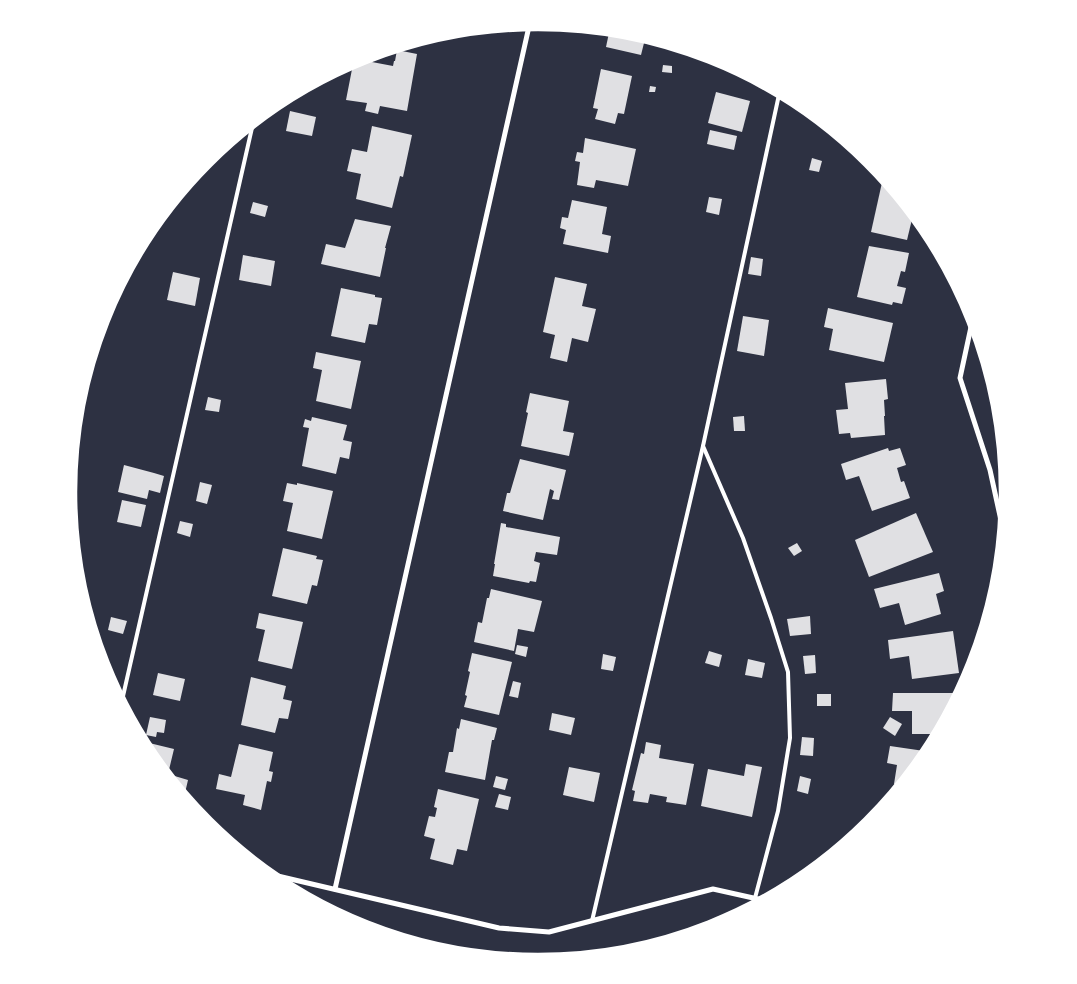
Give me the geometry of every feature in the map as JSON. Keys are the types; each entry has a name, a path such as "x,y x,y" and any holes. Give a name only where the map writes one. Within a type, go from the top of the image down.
{"street":[{"path":"335,889 528,30"},
{"path":"971,329 960,378 990,470 1000,517"},
{"path":"286,878 499,928 549,932 713,889 755,898"}],"lane":[{"path":"592,921 703,446 778,97"},
{"path":"123,695 252,130"},
{"path":"703,446 743,538 788,672 790,738 778,811 755,898"}],"building":[{"path":"608,36 644,43 641,55 606,47"},
{"path":"403,51 417,54 407,111 380,106 378,114 365,111 367,103 346,100 352,70 371,62 393,66 396,53"},
{"path":"663,65 672,66 672,73 662,72"},
{"path":"601,69 632,76 624,114 618,113 615,124 595,119 598,109 593,108"},
{"path":"650,86 656,87 655,92 649,92"},
{"path":"716,92 750,101 742,132 708,123"},
{"path":"290,111 316,117 312,136 286,131"},
{"path":"372,126 412,135 403,177 400,176 392,208 356,199 361,174 347,171 352,149 367,152"},
{"path":"710,130 737,136 734,150 707,144"},
{"path":"585,138 636,149 628,186 596,180 594,188 577,185 580,162 575,161 577,152 583,153"},
{"path":"812,158 822,161 819,172 809,170"},
{"path":"882,183 912,220 907,240 871,232"},
{"path":"709,197 722,199 719,215 706,212"},
{"path":"572,200 607,207 602,234 611,236 608,253 563,244 566,230 560,228 562,217 568,218"},
{"path":"253,202 268,206 265,217 250,213"},
{"path":"355,219 391,226 380,277 321,264 326,244 345,248"},
{"path":"869,246 909,253 905,272 901,271 897,286 906,288 902,304 893,302 892,305 857,297"},
{"path":"243,255 275,261 271,286 239,280"},
{"path":"751,257 763,259 761,276 748,274"},
{"path":"173,272 200,278 195,306 167,300"},
{"path":"555,277 587,284 582,306 596,309 588,342 572,338 567,362 550,358 555,335 543,332"},
{"path":"341,288 382,298 377,325 369,324 365,343 331,336"},
{"path":"828,308 893,323 884,362 829,350 833,329 824,327"},
{"path":"743,316 769,320 764,356 737,351"},
{"path":"316,352 361,361 351,409 316,401 322,370 313,368"},
{"path":"886,379 888,399 884,400 885,435 851,438 850,433 839,434 836,410 848,409 845,383"},
{"path":"530,393 569,401 563,431 574,433 569,456 521,446"},
{"path":"208,397 221,400 219,412 205,410"},
{"path":"744,416 745,431 734,431 733,417"},
{"path":"312,417 347,425 343,440 352,442 349,459 340,457 336,474 302,466 309,428 303,427 305,419 311,421"},
{"path":"888,448 889,451 900,448 906,465 897,468 901,482 904,481 910,498 872,511 859,476 846,480 841,464"},
{"path":"520,459 566,470 559,500 552,499 554,491 550,489 543,520 503,511 507,493 510,493"},
{"path":"124,465 164,476 160,493 149,490 147,499 118,492"},
{"path":"200,482 212,485 207,504 196,501"},
{"path":"287,483 297,485 297,483 333,491 322,539 287,531 293,503 283,501"},
{"path":"122,500 146,505 141,527 117,522"},
{"path":"916,513 933,552 869,577 855,540"},
{"path":"180,521 193,524 190,537 177,533"},
{"path":"501,523 506,524 506,527 560,537 557,555 536,552 534,561 540,563 536,582 530,581 529,583 493,576"},
{"path":"797,543 802,551 794,556 788,548"},
{"path":"283,548 317,556 316,559 323,560 317,586 312,585 307,604 272,596"},
{"path":"939,573 944,591 936,594 941,614 905,625 899,603 880,608 874,589"},
{"path":"491,589 542,601 534,632 518,629 514,651 474,642 478,622 482,623 487,598 489,598"},
{"path":"259,613 303,622 292,669 258,661 265,630 256,628"},
{"path":"810,616 811,634 790,636 787,619"},
{"path":"111,617 127,621 123,634 108,630"},
{"path":"953,631 959,673 912,679 909,656 890,659 888,640"},
{"path":"517,645 528,647 526,657 515,654"},
{"path":"709,651 722,655 719,667 705,663"},
{"path":"472,653 512,662 499,715 464,707"},
{"path":"603,654 616,657 613,671 601,669"},
{"path":"815,655 816,673 805,674 803,656"},
{"path":"748,659 765,663 762,678 745,675"},
{"path":"158,673 185,679 180,701 153,695"},
{"path":"251,677 286,686 283,699 292,701 288,719 279,718 275,733 241,725"},
{"path":"513,681 521,683 518,698 509,696"},
{"path":"893,693 954,693 932,734 912,734 912,711 892,711"},
{"path":"817,694 831,694 831,706 817,706"},
{"path":"552,713 575,718 571,735 549,730"},
{"path":"150,717 166,720 164,733 157,732 156,737 146,735"},
{"path":"890,717 902,724 895,736 883,728"},
{"path":"461,719 497,728 494,740 492,740 485,780 445,772 449,752 453,752 457,728 459,729"},
{"path":"802,737 814,738 813,756 800,755"},
{"path":"646,742 661,745 659,758 694,764 686,805 666,802 667,797 650,794 648,803 633,801 635,791 632,790 641,753 644,754"},
{"path":"150,743 174,749 169,769"},
{"path":"239,744 273,752 269,771 273,772 271,782 267,781 261,810 243,805 245,795 216,789 219,774 231,777"},
{"path":"890,746 922,751 896,784 894,784 897,765 887,763"},
{"path":"746,764 762,767 752,817 701,806 708,769 744,776"},
{"path":"569,767 600,773 594,802 563,795"},
{"path":"174,776 188,780 186,790"},
{"path":"496,776 508,779 505,790 493,787"},
{"path":"800,776 811,779 808,794 797,791"},
{"path":"438,789 479,799 467,851 457,849 453,865 430,859 435,839 424,836 429,816 435,817 437,808 434,807"},
{"path":"499,794 511,797 508,810 495,807"}]}
